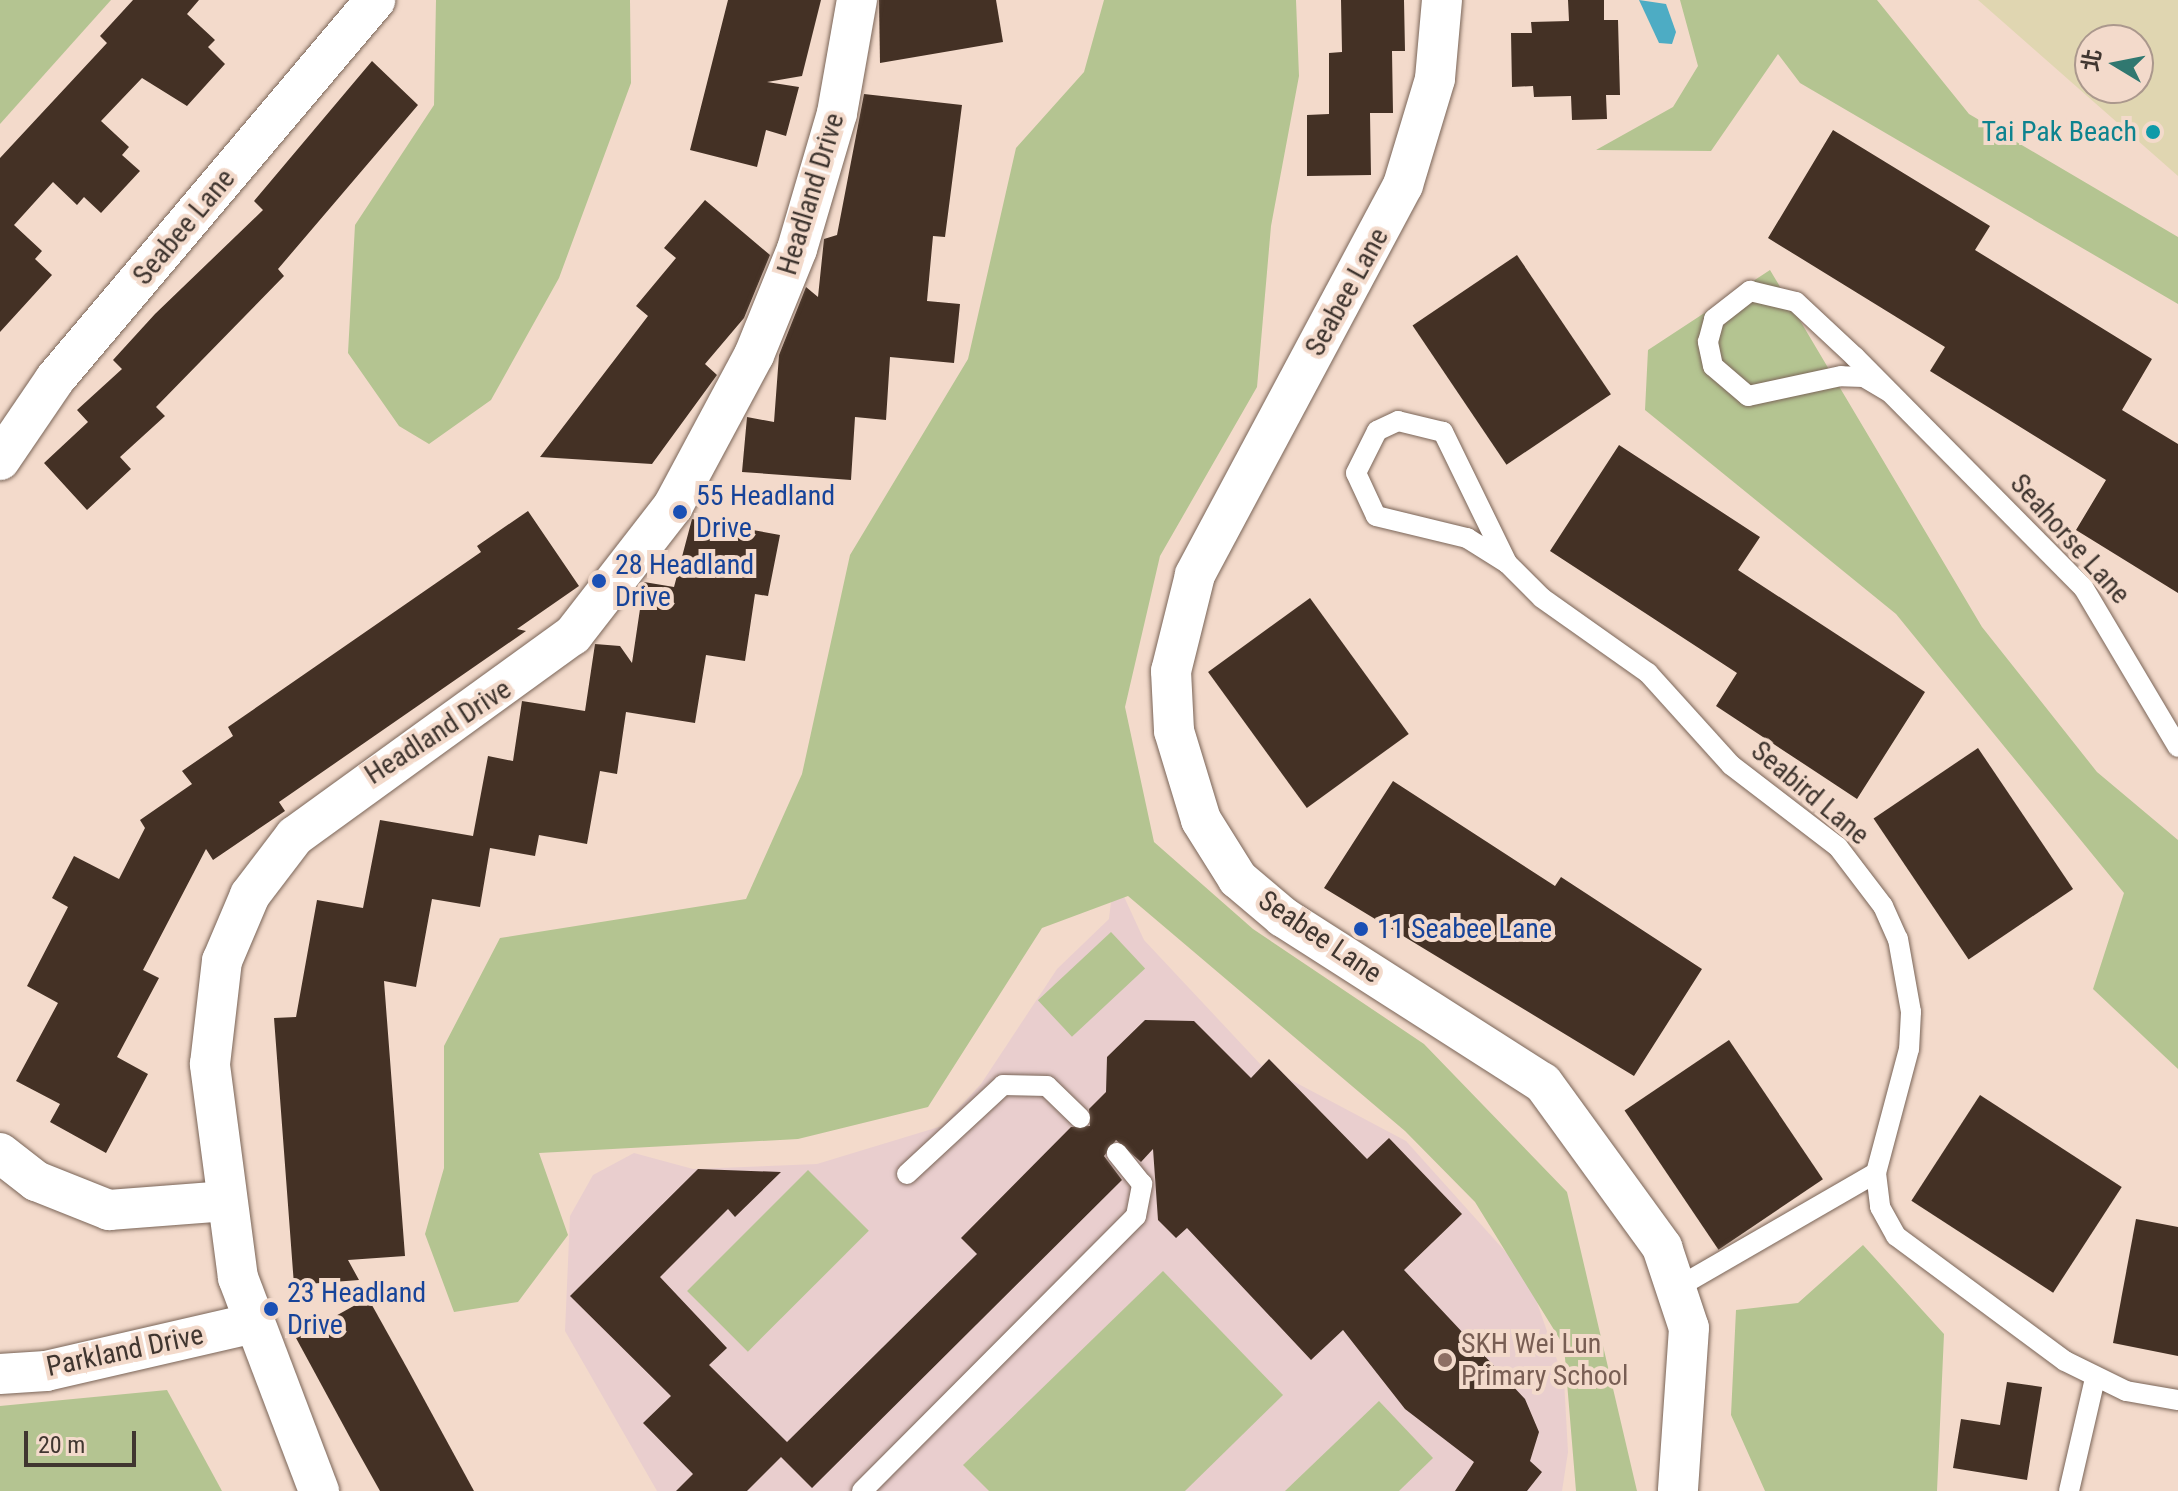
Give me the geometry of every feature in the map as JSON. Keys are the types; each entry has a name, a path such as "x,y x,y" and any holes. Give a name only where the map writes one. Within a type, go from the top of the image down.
{"street":[{"name":"Seabee Lane","path":"0,460 55,379 375,0"},
{"name":"Headland Drive","path":"319,1491 250,1324 227,1201 210,1030 222,961 250,895 320,812 573,635 665,519 754,355 797,249 837,113 857,0"},
{"name":"Seabee Lane","path":"1442,0 1435,79 1403,185 1195,575 1171,671 1174,731 1201,820 1238,879 1283,917 1543,1083 1662,1247 1680,1286 1689,1328 1678,1491"},
{"path":"0,1153 36,1181 109,1210 227,1201"},
{"name":"Parkland Drive","path":"0,1374 46,1371 250,1324"}],"lane":[{"name":"Seahorse Lane","path":"1889,392 1864,377 1841,376 1748,396 1713,366 1708,342 1714,319 1750,291 1774,291 1796,302 1889,392 2083,587 2178,747"},
{"name":"Seabird Lane","path":"1507,563 1443,432 1398,421 1377,431 1356,473 1376,516 1467,538 1507,563 1542,598 1648,673 1731,765 1838,847 1883,906 1911,1012 1909,1049 1876,1173 1880,1207 1896,1236 2095,1378 2178,1400"},
{"path":"907,1174 1003,1085 1047,1086 1080,1118"},
{"path":"862,1491 1136,1216 1142,1184 1117,1153"},
{"path":"1680,1286 1876,1173"},
{"path":"2069,1491 2095,1378"}],"shaded area":[{"path":"1114,875 1144,940 1262,1066 1269,1059 1289,1079 1406,1141 1512,1259 1533,1291 1564,1380 1568,1452 1562,1491 657,1491 565,1331 570,1216 593,1175 634,1153 693,1169 817,1164 942,1126 981,1084 1057,969 1109,919"}],"green space":[{"path":"0,0 111,0 0,124"},
{"path":"436,0 630,0 631,83 559,278 491,400 429,444 399,426 348,353 355,225 434,105"},
{"path":"1104,0 1296,0 1299,76 1271,226 1257,387 1160,556 1125,707 1154,842 1253,929 1424,1044 1567,1192 1637,1491 1576,1491 1564,1346 1475,1202 1405,1131 1128,896 1042,928 928,1107 798,1139 539,1153 568,1235 518,1302 454,1312 425,1234 444,1168 444,1046 500,938 746,899 802,774 850,555 968,359 1016,148 1084,72"},
{"path":"1680,0 1877,0 1969,114 2178,237 2178,304 1800,83 1778,54 1711,151 1596,150 1673,107 1698,66"},
{"path":"1770,270 1982,627 2097,772 2178,840 2178,1069 2093,989 2124,893 1896,614 1645,410 1648,350"},
{"path":"1111,932 1145,969 1072,1037 1038,1000"},
{"path":"808,1170 869,1231 748,1352 687,1291"},
{"path":"1863,1245 1944,1334 1937,1491 1765,1491 1731,1415 1736,1310 1798,1303"},
{"path":"1163,1271 1283,1395 1185,1491 989,1491 963,1465"},
{"path":"167,1390 222,1491 0,1491 0,1406"},
{"path":"1379,1401 1433,1458 1399,1491 1285,1491"}],"sand":[{"name":"Tai Pak Beach","path":"1978,0 2178,0 2178,176 2096,104 2154,104 2154,24 2074,24 2074,84"}],"water":[{"path":"1639,0 1666,4 1676,32 1672,44 1659,43"}],"building":[{"path":"133,0 199,0 187,14 215,40 208,47 225,64 187,106 142,78 101,121 129,147 122,155 140,171 101,213 84,197 77,205 53,182 14,225 42,251 35,259 52,275 0,332 0,158 107,43 100,36"},
{"path":"728,0 821,0 802,76 767,82 799,87 786,136 766,130 757,167 690,150"},
{"path":"879,0 996,0 1003,42 880,63"},
{"path":"1341,0 1404,0 1405,51 1392,51 1393,113 1370,113 1371,175 1307,176 1307,115 1329,114 1329,53 1342,52"},
{"path":"1568,0 1604,0 1604,20 1618,20 1620,95 1606,95 1607,119 1572,120 1571,96 1534,97 1533,86 1512,87 1511,33 1532,33 1531,22 1569,21"},
{"path":"372,61 418,105 278,269 284,276 156,407 165,416 120,457 131,469 87,510 44,463 88,422 77,410 122,369 113,360 155,314 263,210 254,201"},
{"path":"864,94 962,105 945,237 933,236 927,301 960,304 954,363 890,357 886,420 855,417 851,480 742,472 747,417 774,422 779,355 806,287 818,297 824,239 837,235"},
{"path":"1833,130 1990,226 1975,250 2152,359 2122,410 2178,444 2178,593 2076,530 2106,480 1930,371 1945,347 1768,238"},
{"path":"705,200 770,255 744,318 705,364 717,375 652,464 540,457 648,316 636,306 676,258 664,248"},
{"path":"1517,255 1611,394 1506,465 1413,325"},
{"path":"1619,445 1760,537 1738,570 1925,692 1857,799 1716,706 1737,673 1550,551"},
{"path":"528,511 579,586 517,629 526,631 279,802 285,811 213,860 206,849 143,970 159,978 117,1057 148,1074 106,1153 50,1122 60,1104 16,1081 58,1003 27,986 68,907 52,898 74,856 119,879 145,828 140,820 192,784 182,771 233,736 228,727 481,552 477,546"},
{"path":"692,519 780,535 768,596 755,594 745,661 706,655 695,723 626,712 617,774 600,771 587,844 539,835 535,856 490,848 480,907 432,899 416,987 384,981 405,1256 348,1260 359,1280 294,1285 274,1018 296,1017 317,900 363,908 380,820 473,836 488,756 513,761 522,701 585,711 595,644 620,646 632,663 644,582 674,587"},
{"path":"1310,598 1409,734 1307,808 1208,672"},
{"path":"1978,748 2073,889 1969,959 1874,818"},
{"path":"1393,781 1555,886 1561,877 1702,969 1634,1076 1324,888"},
{"path":"1145,1020 1194,1021 1251,1078 1269,1059 1367,1159 1389,1138 1462,1214 1404,1270 1525,1399 1539,1432 1530,1461 1542,1472 1527,1491 1455,1491 1474,1462 1405,1409 1343,1330 1311,1360 1187,1228 1176,1238 1158,1220 1153,1149 1141,1162 1116,1140 1104,1156 1122,1180 812,1488 781,1457 747,1491 676,1491 693,1474 643,1423 671,1396 570,1296 698,1169 781,1172 735,1217 728,1209 660,1277 727,1348 709,1365 787,1442 977,1254 961,1238 1071,1127 1090,1126 1089,1109 1106,1092 1107,1057"},
{"path":"1729,1040 1823,1179 1718,1250 1625,1110"},
{"path":"1980,1095 2122,1187 2053,1293 1911,1201"},
{"path":"2136,1219 2178,1227 2178,1356 2113,1343"},
{"path":"368,1298 474,1491 380,1491 353,1443 296,1338"},
{"path":"2007,1382 2042,1387 2027,1480 1953,1468 1961,1419 2000,1425"}],"place":[{"name":"Tai Pak Beach","path":"2153,132"},
{"name":"55 Headland Drive","path":"680,512"},
{"name":"28 Headland Drive","path":"599,581"},
{"name":"11 Seabee Lane","path":"1361,929"},
{"name":"23 Headland Drive","path":"271,1309"},
{"name":"SKH Wei Lun Primary School","path":"1445,1360"}]}
